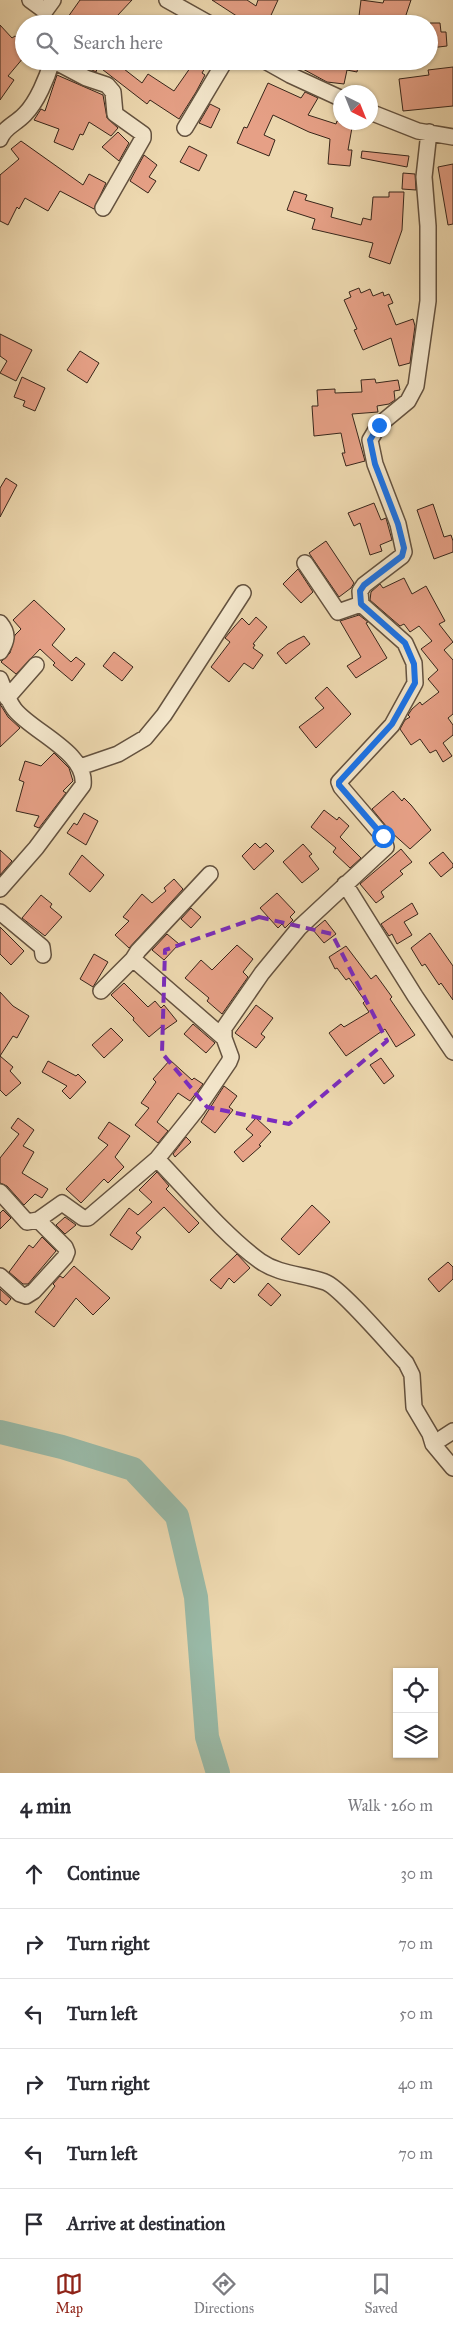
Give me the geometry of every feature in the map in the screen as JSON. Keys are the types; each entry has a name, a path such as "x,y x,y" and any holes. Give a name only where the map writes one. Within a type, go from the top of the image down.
{"street":[{"path":"30,0 47,12"},
{"path":"167,0 194,15"},
{"path":"0,140 5,129 25,114 31,106 49,70"},
{"path":"70,70 86,78 107,85 113,92 116,114 144,134 102,208"},
{"path":"185,128 220,70"},
{"path":"280,70 333,95"},
{"path":"378,115 418,131 453,137"},
{"path":"0,1192 27,1222 38,1220 62,1203 84,1218 88,1218 157,1159 197,1109 229,1062 231,1057 224,1038 224,1028 262,973 299,928 386,846 386,842 341,787 339,782 392,724 415,683 414,664 405,643 361,604 360,591 364,585 402,556 404,552 398,524 375,464 370,440 379,425 408,401 416,386 428,301 428,226 424,177 429,132"},
{"path":"305,564 336,611 340,612 361,604"},
{"path":"80,767 118,754 144,738 164,715 243,593"},
{"path":"0,623 7,634 6,643 0,652"},
{"path":"8,698 36,665"},
{"path":"0,678 15,711 80,767 84,775 83,785 36,848 0,889"},
{"path":"101,990 133,960 138,951 210,874"},
{"path":"345,884 415,996 453,1052"},
{"path":"0,912 42,947 43,955"},
{"path":"133,960 224,1038"},
{"path":"157,1159 240,1245 258,1260 273,1270 327,1282 347,1300 406,1363 412,1375 414,1407 430,1434 433,1444 453,1468"},
{"path":"0,1276 20,1294 26,1296 65,1257 67,1252 65,1247 38,1220"},
{"path":"433,1444 453,1431"}],"highlighted area":[{"path":"259,917 332,934 387,1041 289,1124 207,1107 162,1053 165,950"}],"building":[{"path":"80,0 132,0 118,15 69,15"},
{"path":"212,0 247,0 256,6 258,0 278,0 271,15 235,15"},
{"path":"361,0 383,3 384,0 411,0 406,15 359,15"},
{"path":"438,23 440,23 441,32 446,32 447,46 438,47"},
{"path":"0,25 12,38 15,36 15,68 8,76 14,80 0,100"},
{"path":"453,67 453,106 403,111 399,79 429,75 428,70"},
{"path":"103,70 125,70 142,83 148,74 174,91 189,70 204,70 202,73 205,75 179,119 150,100 147,104"},
{"path":"305,70 347,70 344,84 327,82"},
{"path":"57,75 103,95 107,118 118,128 111,136 89,122 83,135 80,134 73,150 54,142 59,129 34,120 41,109 45,111"},
{"path":"268,83 301,98 305,92 318,98 308,115 333,123 333,130 352,130 348,150 352,150 350,166 328,164 330,139 309,132 273,115 264,135 275,140 269,156 237,143 244,127 247,128"},
{"path":"210,104 220,109 211,128 199,123"},
{"path":"118,132 129,143 119,161 102,147"},
{"path":"21,141 83,185 89,174 106,183 94,209 60,191 48,211 25,198 19,209 17,207 8,225 0,221 0,175 19,159 11,149"},
{"path":"189,146 207,155 199,171 180,162"},
{"path":"362,151 409,156 407,167 361,158"},
{"path":"144,155 157,165 149,177 156,181 148,193 130,181"},
{"path":"453,164 453,224 448,225 438,167"},
{"path":"403,173 415,174 416,190 402,189"},
{"path":"294,191 307,195 305,200 333,208 331,217 361,225 363,218 371,220 373,197 389,197 389,192 404,192 402,230 390,264 369,257 373,243 312,229 315,219 287,210"},
{"path":"359,288 361,293 370,289 373,296 383,292 384,296 389,294 393,303 388,305 396,325 413,319 415,326 410,363 399,366 391,338 363,350 354,330 357,329 344,300 351,297 349,292"},
{"path":"0,334 32,350 16,381 0,373 7,361 0,356"},
{"path":"80,351 99,363 87,383 67,370"},
{"path":"22,377 45,388 35,411 23,406 25,401 14,397"},
{"path":"375,379 376,383 398,380 400,390 394,391 395,400 389,404 377,406 378,412 352,414 365,461 346,466 342,453 345,453 341,433 314,436 312,406 318,406 317,390 335,389 335,393 362,392 361,380"},
{"path":"6,478 17,485 0,517 0,488"},
{"path":"374,503 381,520 386,518 392,540 380,545 382,551 370,555 360,523 354,526 348,513"},
{"path":"433,504 444,537 451,535 453,541 453,552 434,559 417,510"},
{"path":"326,541 354,583 351,588 339,597 309,553"},
{"path":"298,569 313,592 301,603 283,584"},
{"path":"404,578 412,594 426,586 445,621 439,624 453,642 444,650 453,660 453,714 448,718 453,725 453,735 443,743 452,756 443,762 436,750 430,753 420,739 411,745 400,729 405,720 410,717 408,715 412,709 420,702 422,705 439,692 428,679 438,670 421,649 432,641 419,626 410,632 404,624 400,626 370,600 371,592 380,584 383,588"},
{"path":"34,600 65,629 52,645 71,662 76,657 85,664 72,681 53,665 55,663 40,649 16,674 1,662 10,653 15,635 21,629 13,620"},
{"path":"359,615 368,622 366,623 387,658 356,678 347,666 361,657 340,621"},
{"path":"256,617 267,627 253,644 255,645 253,648 263,655 253,669 244,663 229,682 211,667 230,642 225,638 242,618 249,625"},
{"path":"304,636 310,644 286,664 277,653 288,644"},
{"path":"114,652 133,667 122,681 103,666"},
{"path":"327,687 351,714 316,748 299,727 324,708 315,698"},
{"path":"0,704 8,717 20,728 0,747"},
{"path":"54,753 69,768 73,781 63,791 66,793 39,828 34,826 39,816 16,811 24,782 19,780 25,761 41,766"},
{"path":"393,791 402,801 404,798 411,805 431,830 410,849 391,832 372,809"},
{"path":"324,810 337,820 339,817 349,826 340,837 361,858 350,868 333,852 336,848 311,827"},
{"path":"84,813 98,821 86,845 67,833 74,823 77,825"},
{"path":"255,843 260,848 266,843 274,851 254,870 242,856"},
{"path":"303,844 312,854 309,856 319,869 302,883 283,862"},
{"path":"401,849 412,862 400,871 403,874 381,892 384,897 376,903 360,884"},
{"path":"0,850 12,861 0,875"},
{"path":"443,852 453,864 453,867 441,877 429,863"},
{"path":"82,855 104,875 90,892 69,874"},
{"path":"174,879 183,889 129,948 115,935 129,921 123,917 142,894 152,903 166,891 164,888"},
{"path":"277,893 295,912 290,917 293,920 285,928 282,924 278,928 260,908"},
{"path":"41,895 52,904 50,907 62,917 45,936 22,918"},
{"path":"412,903 418,914 404,922 412,935 397,944 392,934 389,936 381,924"},
{"path":"191,908 201,917 191,928 181,919"},
{"path":"325,920 336,934 324,943 313,930"},
{"path":"0,927 24,951 11,965 0,954"},
{"path":"430,933 453,966 453,1000 441,983 439,985 425,964 422,966 411,948"},
{"path":"167,934 179,944 164,960 152,950"},
{"path":"237,945 253,959 243,972 248,977 222,1014 207,1001 209,998 185,978 201,960 212,970"},
{"path":"346,946 371,979 376,975 415,1035 396,1047 385,1029 346,1056 329,1033 341,1024 344,1027 369,1012 363,1003 365,1001 349,978 346,980 337,968 335,969 329,957"},
{"path":"94,954 108,962 93,987 80,979"},
{"path":"124,983 148,1007 155,1001 161,1008 164,1005 177,1021 164,1030 161,1027 149,1037 133,1020 134,1018 111,995"},
{"path":"0,992 13,1006 29,1016 17,1038 13,1036 0,1056"},
{"path":"256,1005 273,1018 261,1034 265,1037 256,1048 235,1033"},
{"path":"193,1024 215,1043 206,1053 184,1034"},
{"path":"111,1028 123,1040 104,1058 92,1045"},
{"path":"0,1056 13,1067 10,1071 21,1083 6,1096 0,1090"},
{"path":"381,1058 394,1076 384,1084 370,1065"},
{"path":"170,1060 192,1080 194,1078 203,1084 190,1101 178,1093 157,1122 168,1131 158,1143 135,1125 149,1108 141,1103 156,1082 153,1079"},
{"path":"48,1061 76,1076 78,1074 86,1082 70,1099 62,1091 67,1086 42,1072"},
{"path":"224,1086 237,1096 229,1107 233,1110 215,1133 201,1122"},
{"path":"18,1118 34,1130 23,1146 34,1152 22,1173 48,1189 42,1198 35,1194 24,1205 7,1186 0,1183 0,1158 19,1134 11,1128"},
{"path":"256,1118 271,1132 259,1145 261,1146 243,1162 234,1152 253,1135 246,1129"},
{"path":"109,1122 130,1136 115,1157 124,1167 108,1183 104,1179 81,1203 66,1189 108,1145 98,1138"},
{"path":"186,1137 191,1142 175,1157 173,1154"},
{"path":"157,1172 169,1186 166,1189 199,1223 189,1233 164,1207 136,1233 141,1237 132,1250 110,1235 129,1208 138,1215 152,1202 139,1190"},
{"path":"312,1205 330,1222 299,1255 281,1239"},
{"path":"3,1210 11,1218 0,1229 0,1213"},
{"path":"65,1217 76,1225 65,1234 56,1225"},
{"path":"42,1237 56,1251 28,1284 23,1284 9,1272 29,1245 33,1248"},
{"path":"237,1254 250,1268 234,1283 229,1278 221,1289 210,1280"},
{"path":"448,1262 453,1267 453,1279 439,1292 428,1279"},
{"path":"74,1266 110,1298 93,1315 76,1298 54,1327 35,1312 55,1286 53,1284 60,1276 63,1278"},
{"path":"268,1283 281,1295 271,1306 258,1295"},
{"path":"0,1289 11,1299 6,1305 0,1300"}],"waterway":[{"path":"0,1432 62,1447 133,1469 177,1516 196,1597 207,1737 218,1773"}],"route":[{"path":"379,425 370,440 375,464 398,524 404,552 402,556 364,585 360,591 361,604 405,643 414,664 415,683 392,724 339,782 339,785 383,836"}]}
